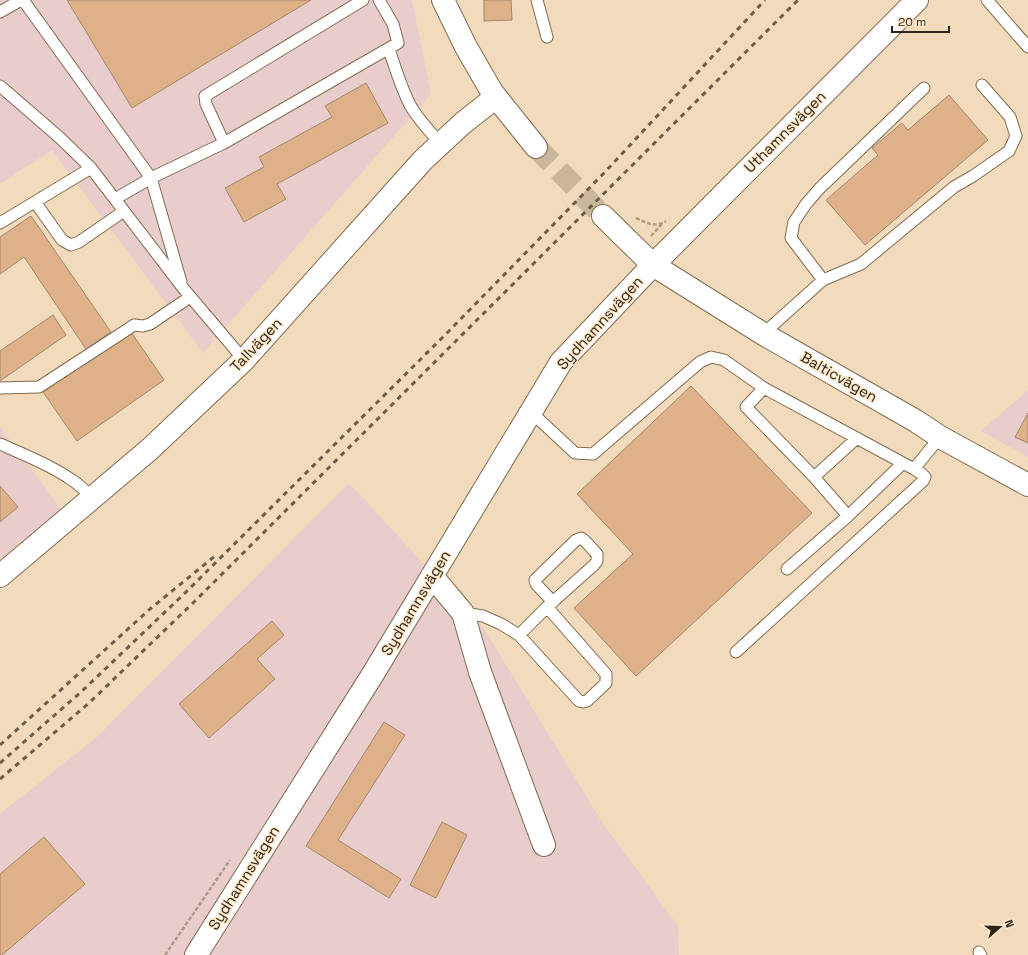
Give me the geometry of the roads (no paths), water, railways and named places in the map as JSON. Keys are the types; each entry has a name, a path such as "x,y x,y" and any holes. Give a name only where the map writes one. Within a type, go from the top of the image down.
{"street":[{"path":"443,0 466,47 496,97 536,147"},
{"name":"Uthamnsvägen","path":"653,264 917,0"},
{"name":"Tallvägen","path":"0,576 150,449 244,360 423,160 463,123 496,97"},
{"name":"Balticvägen","path":"603,216 653,264 763,334 916,421 940,437 1028,485"},
{"name":"Sydhamnsvägen","path":"196,955 373,674 561,362 653,264"},
{"path":"432,576 463,613 480,672 544,844"}],"lane":[{"path":"0,12 22,0 151,178 183,288"},
{"path":"224,143 206,104 206,96 363,0"},
{"path":"115,199 151,178 224,143 398,44 392,24 379,0"},
{"path":"537,0 547,37"},
{"path":"987,0 1028,47"},
{"path":"389,49 400,81 411,106 422,122 441,144"},
{"path":"763,334 823,280 861,264 954,187 1009,151 1016,136 1010,117 982,85"},
{"path":"0,86 59,137 91,168 190,297 244,360"},
{"path":"823,280 792,238 794,222 806,204 820,188 924,88"},
{"path":"0,223 91,168"},
{"path":"35,202 62,240 71,244 78,242 124,211"},
{"path":"0,388 39,387 125,330 134,325 143,326 150,324 190,297"},
{"path":"531,412 574,453 593,454 700,362 711,357 724,360 764,388 922,474 925,478 923,481 736,652"},
{"path":"764,388 746,407 814,477 848,516"},
{"path":"914,469 940,437"},
{"path":"814,477 857,438"},
{"path":"0,444 43,463 59,472 74,481 93,498"},
{"path":"787,569 848,516 903,463"},
{"path":"463,613 483,616 501,624 519,635 579,701 587,701 606,683 606,674 550,604 536,584 535,580 576,540 581,538 597,554 597,561 550,604 519,635"}],"tunnel":[{"path":"536,147 603,216"}],"railway":[{"path":"0,763 81,692 185,593 442,338 605,172 765,0"},
{"path":"0,779 89,703 194,602 798,0"},
{"path":"0,745 150,609 215,556"}]}
